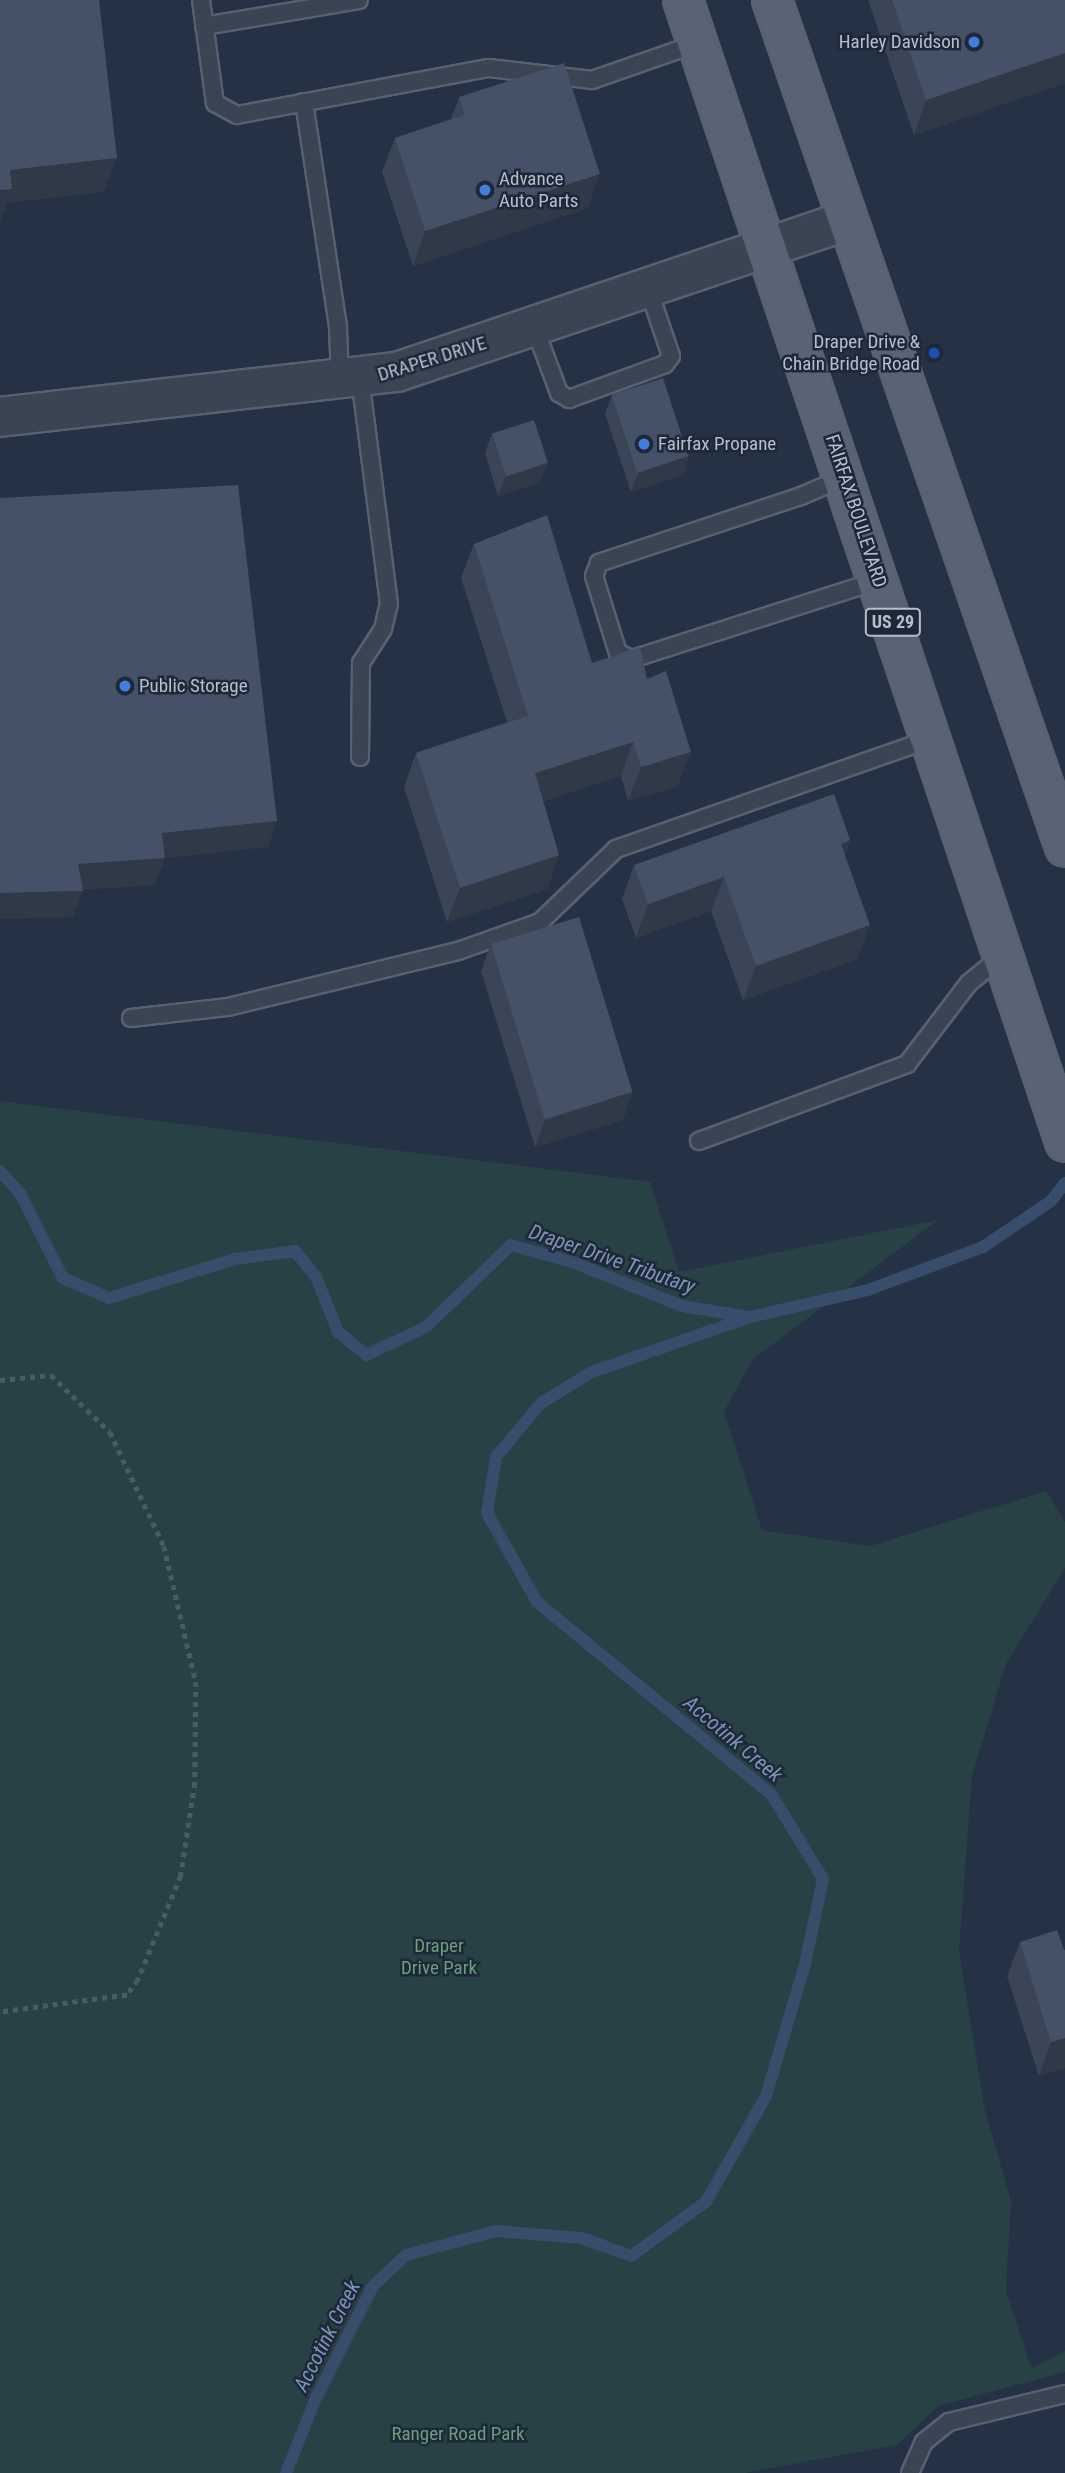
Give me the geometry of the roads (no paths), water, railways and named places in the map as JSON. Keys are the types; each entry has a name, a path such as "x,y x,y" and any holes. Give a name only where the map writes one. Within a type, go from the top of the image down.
{"main road":[{"name":"FAIRFAX BOULEVARD","path":"683,0 769,248 1065,1142"},
{"path":"772,0 846,221 1065,847"},
{"path":"1018,996 1065,1094"}],"street":[{"name":"DRAPER DRIVE","path":"0,418 350,380 397,372 846,221"}],"lane":[{"path":"201,0 215,103 237,115 489,68 592,80 698,43"},
{"path":"204,26 359,0"},
{"path":"304,102 338,328 350,380 389,604 383,629 361,663 360,757"},
{"path":"534,326 559,393 569,399 665,364 671,356 648,288"},
{"path":"845,477 802,496 599,563 594,576 618,653 632,659 879,580"},
{"path":"131,1018 228,1007 458,951 540,922 616,849 932,738"},
{"path":"699,1141 908,1064 969,983 1004,954"},
{"path":"910,2473 924,2442 949,2422 1065,2394"}],"waterway":[{"name":"Draper Drive Tributary","path":"0,1171 20,1193 63,1278 109,1298 235,1259 295,1251 316,1277 338,1332 366,1355 426,1327 511,1245 572,1262 682,1306 749,1317"},
{"name":"Accotink Creek","path":"286,2473 315,2400 373,2286 406,2255 496,2231 582,2238 631,2256 706,2202 766,2096 805,1964 823,1879 772,1795 537,1602 487,1513 496,1457 541,1403 592,1372 750,1317 868,1290 983,1247 1051,1201 1065,1183"}],"place":[{"name":"Harley Davidson","path":"974,42"},
{"name":"Advance Auto Parts","path":"485,190"},
{"name":"Draper Drive & Chain Bridge Road","path":"934,353"},
{"name":"Fairfax Propane","path":"644,444"},
{"name":"Public Storage","path":"125,686"}],"park label":[{"name":"Draper Drive Park","path":"439,1957"},
{"name":"Ranger Road Park","path":"458,2434"}]}
